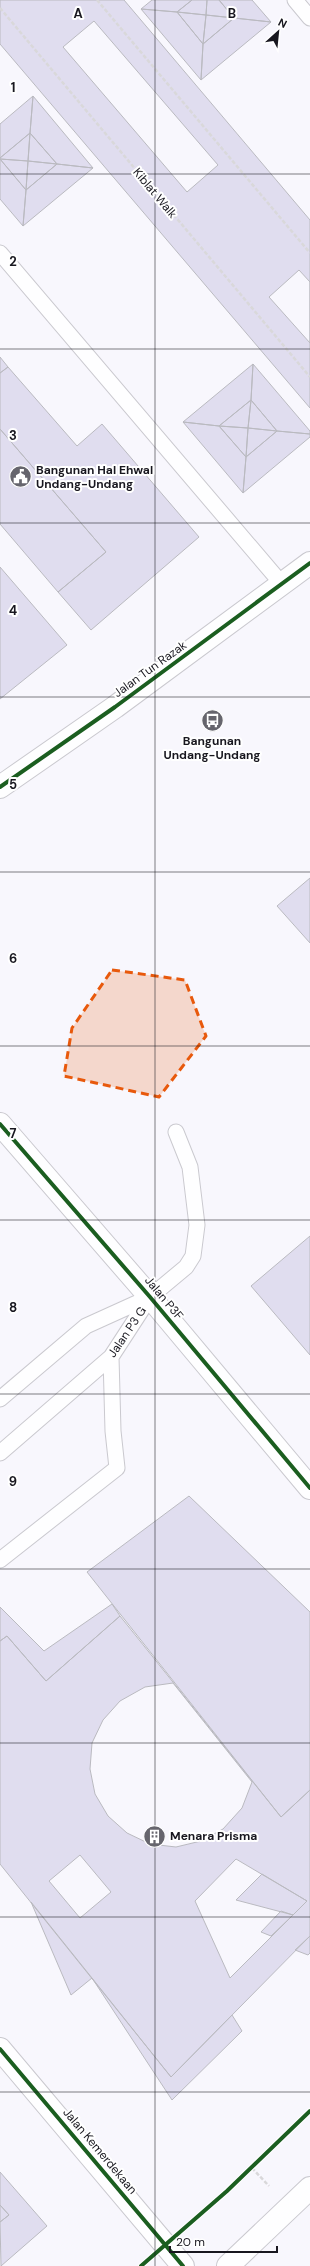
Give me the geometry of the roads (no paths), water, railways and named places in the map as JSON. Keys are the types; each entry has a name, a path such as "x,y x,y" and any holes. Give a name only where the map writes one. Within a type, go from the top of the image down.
{"street":[{"name":"Jalan Tun Razak","path":"0,787 115,707 310,563"},
{"name":"Jalan P3F","path":"0,1124 150,1297 310,1488"},
{"name":"Jalan Kemerdekaan","path":"0,2049 183,2266"},
{"path":"228,2266 310,2188"}],"lane":[{"path":"295,0 310,18"},
{"path":"0,253 282,584"},
{"path":"150,1297 186,1267 192,1256 197,1225 190,1168 176,1132"},
{"name":"Jalan P3 G","path":"0,1453 111,1357 150,1297"},
{"name":"Jalan P3 G","path":"0,1399 86,1326 150,1297"},
{"path":"0,1560 117,1468 113,1432 111,1357"}],"place":[{"name":"Bangunan Hal Ehwal Undang-Undang","path":"20,477"},
{"name":"Bangunan Undang-Undang","path":"212,720"},
{"name":"Menara Prisma","path":"155,1836"}]}
